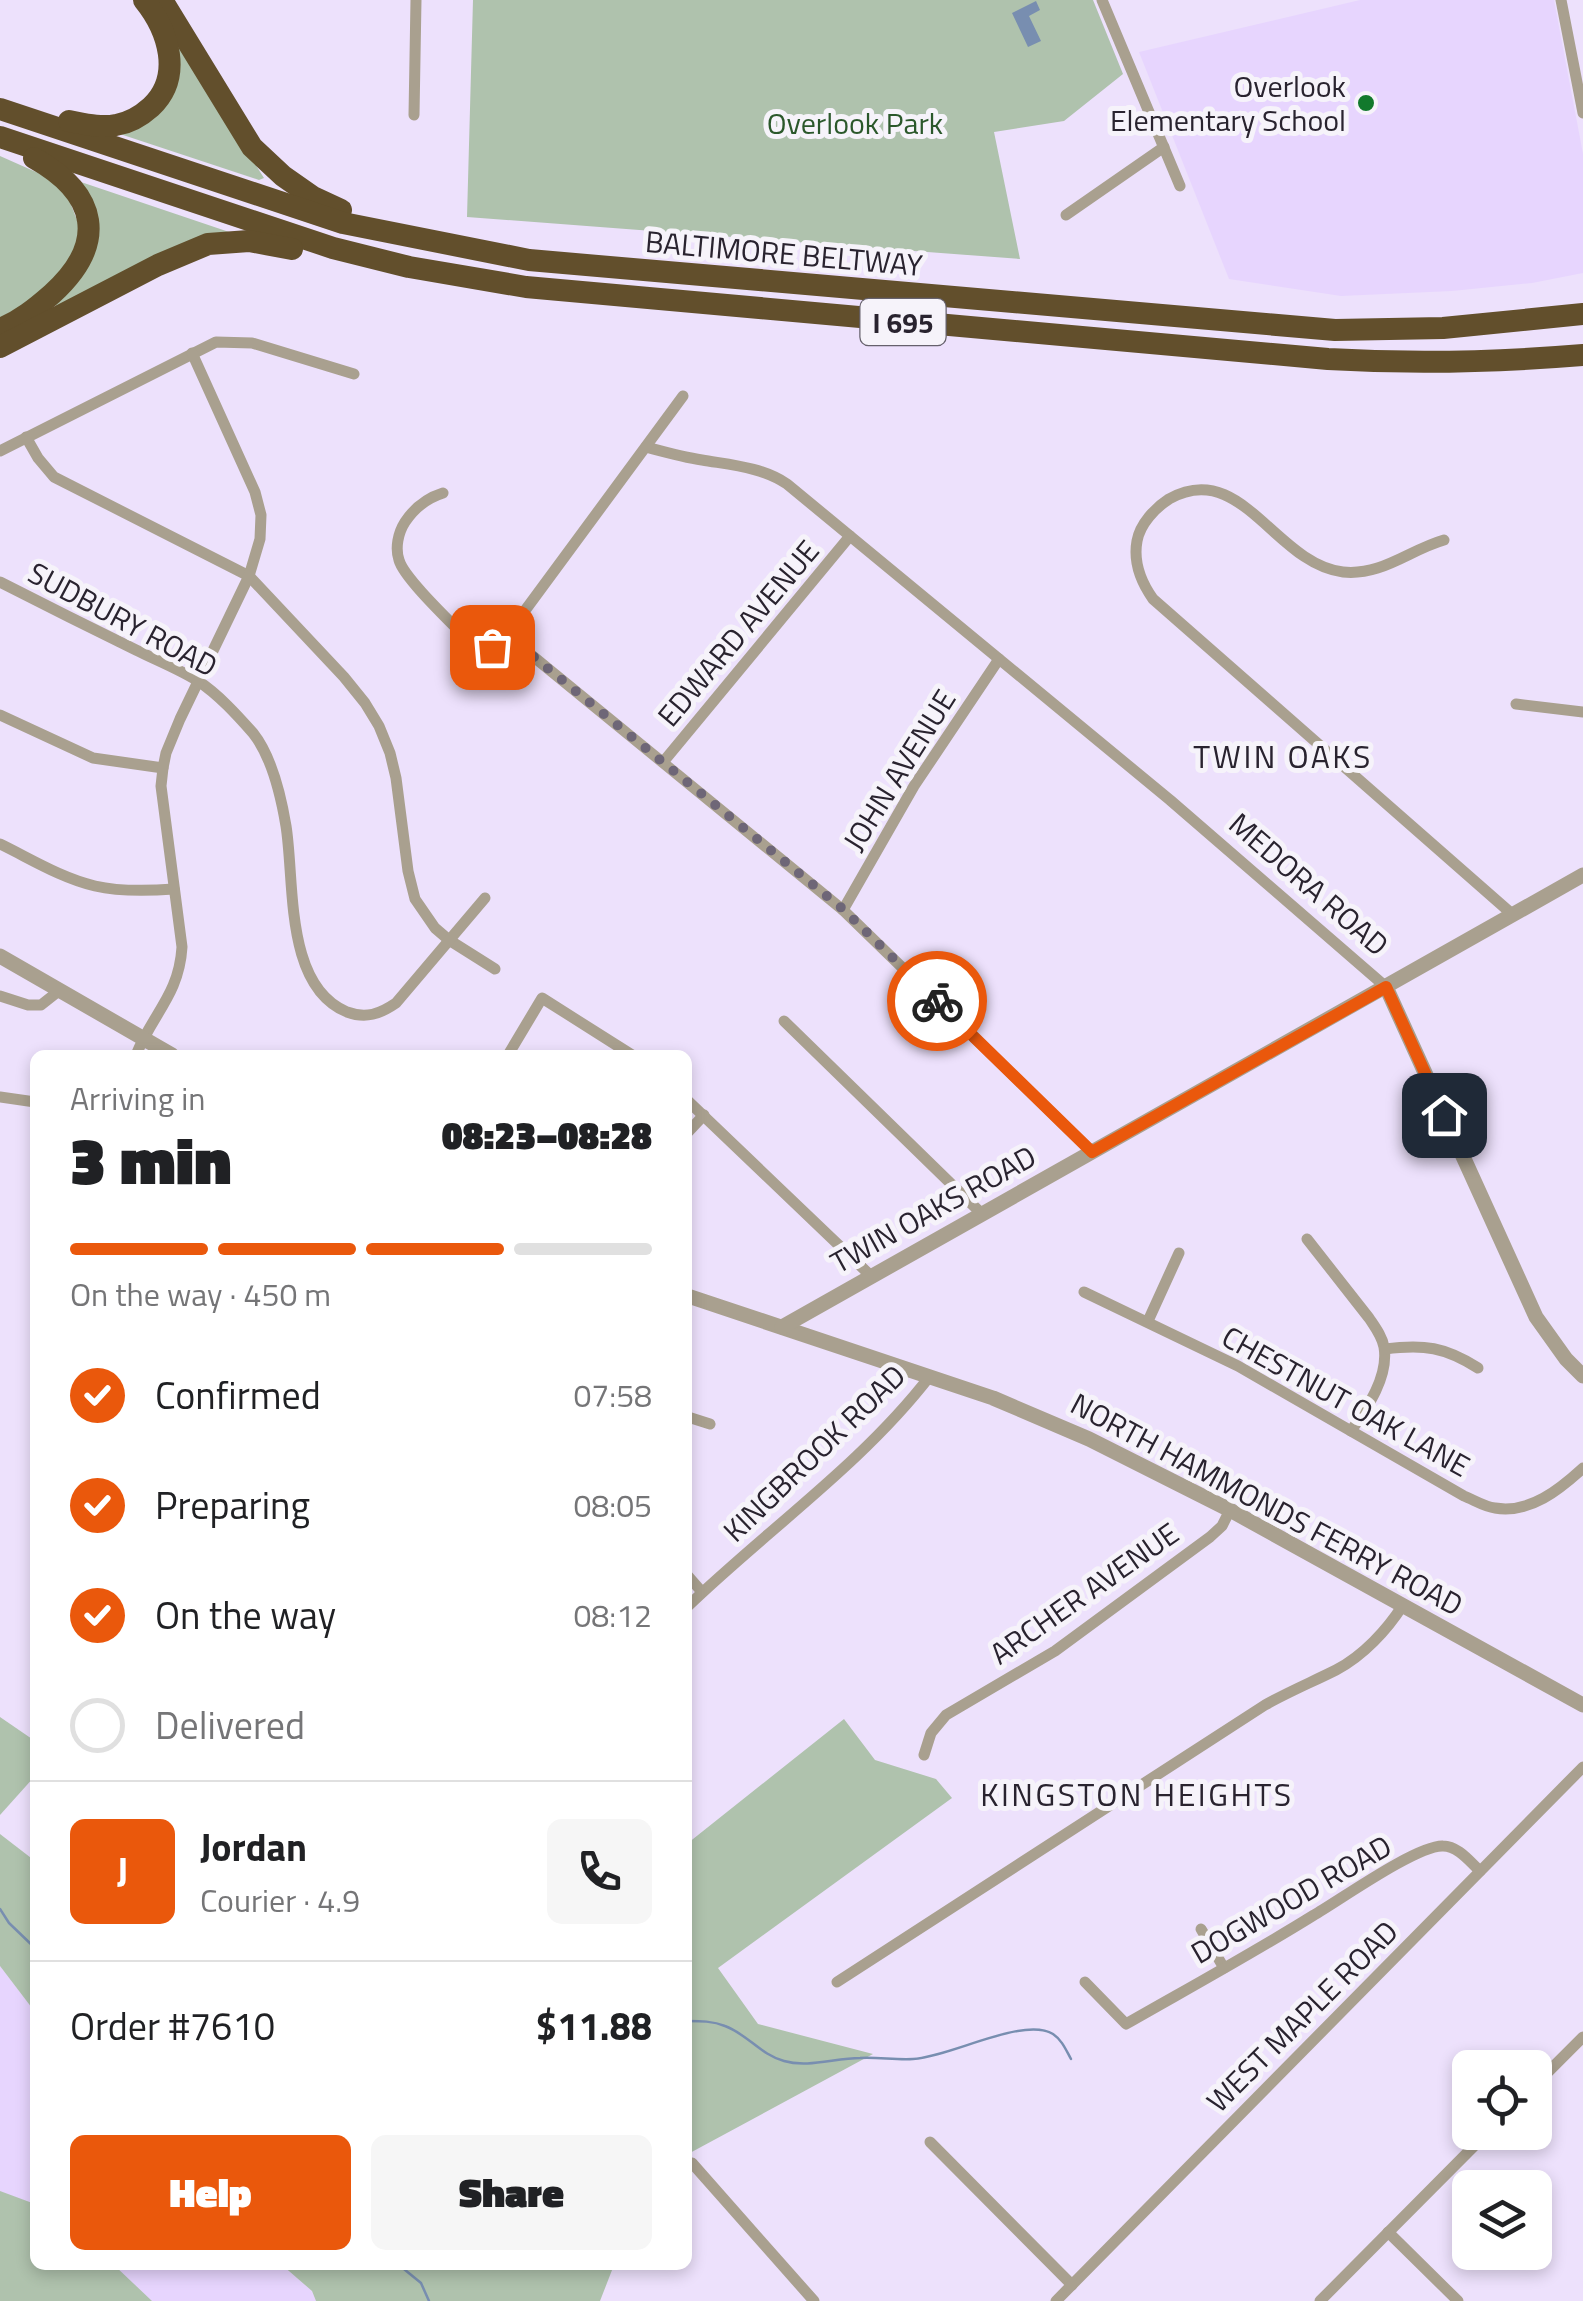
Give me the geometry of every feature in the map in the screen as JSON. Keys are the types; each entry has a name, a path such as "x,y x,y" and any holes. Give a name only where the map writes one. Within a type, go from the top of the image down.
{"highway":[{"path":"0,108 112,126 143,114 163,92 170,61 168,44 144,0"},
{"path":"162,0 252,147 283,176 313,197 346,212 442,234 453,244"},
{"name":"BALTIMORE BELTWAY","path":"0,108 343,223 529,260 1335,330 1443,328 1578,314"},
{"path":"0,138 68,181 85,205 88,233 82,259 66,280 24,317 0,329"},
{"name":"BALTIMORE BELTWAY","path":"0,138 333,248 478,280 1328,359 1458,363 1583,355"},
{"path":"0,347 174,257 227,241 266,243 328,259 478,280"},
{"path":"1328,359 1490,372 1583,368"}],"street":[{"path":"414,116 416,0"},
{"path":"1102,0 1180,186"},
{"path":"1561,0 1583,112"},
{"path":"1066,216 1164,147"},
{"path":"0,451 216,342 252,343 354,374"},
{"path":"138,1050 177,982 182,946 163,768 173,736 249,576 260,539 255,492 192,353"},
{"path":"443,493 424,502 404,524 397,546 399,562 473,645 492,647 507,635 683,396"},
{"path":"26,437 54,476 249,576 344,677 379,726 390,753 410,886 425,916 449,940 494,969"},
{"name":"MEDORA ROAD","path":"646,448 747,468 777,478 1170,800 1386,987 1536,1317 1583,1376"},
{"path":"1444,540 1376,570 1342,572 1314,564 1298,554 1235,499 1208,490 1192,490 1164,502 1152,513 1142,528 1136,554 1141,582 1152,599 1512,914"},
{"name":"EDWARD AVENUE","path":"664,761 850,536"},
{"name":"SUDBURY ROAD","path":"0,582 198,682 234,712 257,738 272,770 286,826 300,953 316,987 337,1008 368,1016 396,1002 485,898"},
{"path":"507,635 844,910 1092,1152"},
{"name":"JOHN AVENUE","path":"844,910 914,786 999,659"},
{"path":"1516,704 1583,712"},
{"path":"0,715 92,758 163,768"},
{"path":"0,844 95,886 174,890"},
{"name":"TWIN OAKS ROAD","path":"782,1326 1583,874"},
{"path":"0,956 164,1050"},
{"path":"0,996 41,1005 60,990"},
{"path":"511,1050 542,998 624,1050"},
{"path":"784,1021 981,1213"},
{"path":"0,1097 30,1101"},
{"path":"692,1104 870,1275"},
{"path":"692,1128 704,1115"},
{"path":"1307,1239 1370,1318 1385,1349 1382,1372 1370,1402 1351,1431"},
{"path":"1148,1321 1179,1253"},
{"name":"CHESTNUT OAK LANE","path":"1084,1292 1238,1366 1464,1496 1494,1508 1513,1508 1548,1496 1583,1468"},
{"name":"NORTH HAMMONDS FERRY ROAD","path":"692,1297 1043,1418 1230,1510 1583,1706"},
{"path":"1385,1349 1431,1347 1448,1351 1478,1368"},
{"name":"KINGBROOK ROAD","path":"692,1602 836,1474 909,1403 930,1376"},
{"path":"692,1419 710,1424"},
{"name":"ARCHER AVENUE","path":"924,1755 930,1733 946,1715 1055,1651 1210,1536 1222,1526 1230,1510"},
{"path":"692,1581 702,1592"},
{"path":"837,1982 1265,1706 1354,1659 1392,1622 1403,1605"},
{"name":"WEST MAPLE ROAD","path":"1056,2301 1583,1766"},
{"name":"DOGWOOD ROAD","path":"1085,1982 1126,2024 1421,1852 1436,1846 1456,1849 1480,1871"},
{"path":"1201,1930 1224,1968"},
{"path":"1552,2069 1583,2037"},
{"path":"930,2142 1072,2285"},
{"path":"1320,2301 1470,2150"},
{"path":"692,2163 814,2301"},
{"path":"1388,2232 1458,2301"}],"shaded area":[{"name":"Overlook Elementary School","path":"1360,0 1554,0 1583,154 1583,273 1452,291 1341,296 1229,279 1139,52"},
{"path":"0,1966 30,2005 30,2270 288,2270 312,2291 316,2301 0,2301"}],"green space":[{"name":"Overlook Park","path":"473,0 1093,0 1123,74 1064,121 994,132 1020,259 467,217"},
{"path":"173,34 264,178 259,180 114,132 156,113"},
{"path":"0,156 63,184 82,233 60,278 0,323"},
{"path":"78,181 238,235 59,309 52,302 86,263"},
{"path":"0,1717 30,1738 30,1782 0,1815"},
{"path":"844,1719 875,1760 936,1779 952,1798 718,1968 758,2024 873,2054 692,2152 692,1840"},
{"path":"0,1834 30,1857 30,2005 0,1966"},
{"path":"0,2191 30,2202 30,2270 119,2270 152,2301 0,2301"},
{"path":"288,2270 612,2270 600,2301 316,2301 312,2291"}],"water":[{"path":"1036,1 1040,10 1029,16 1041,41 1028,47 1012,13"}],"waterway":[{"path":"0,1909 30,1943"},
{"path":"692,2021 725,2026 768,2054 793,2063 928,2057 1024,2030 1053,2034 1071,2059"},
{"path":"405,2270 421,2283 429,2301"}],"way so far":[{"path":"492,647 507,635 844,910 937,1001"}],"place":[{"name":"Overlook Elementary School","path":"1366,103"}],"district":[{"name":"TWIN OAKS","path":"1283,756"},
{"name":"KINGSTON HEIGHTS","path":"1137,1794"}],"route":[{"path":"937,1001 1092,1152 1386,987 1444,1115"}]}
